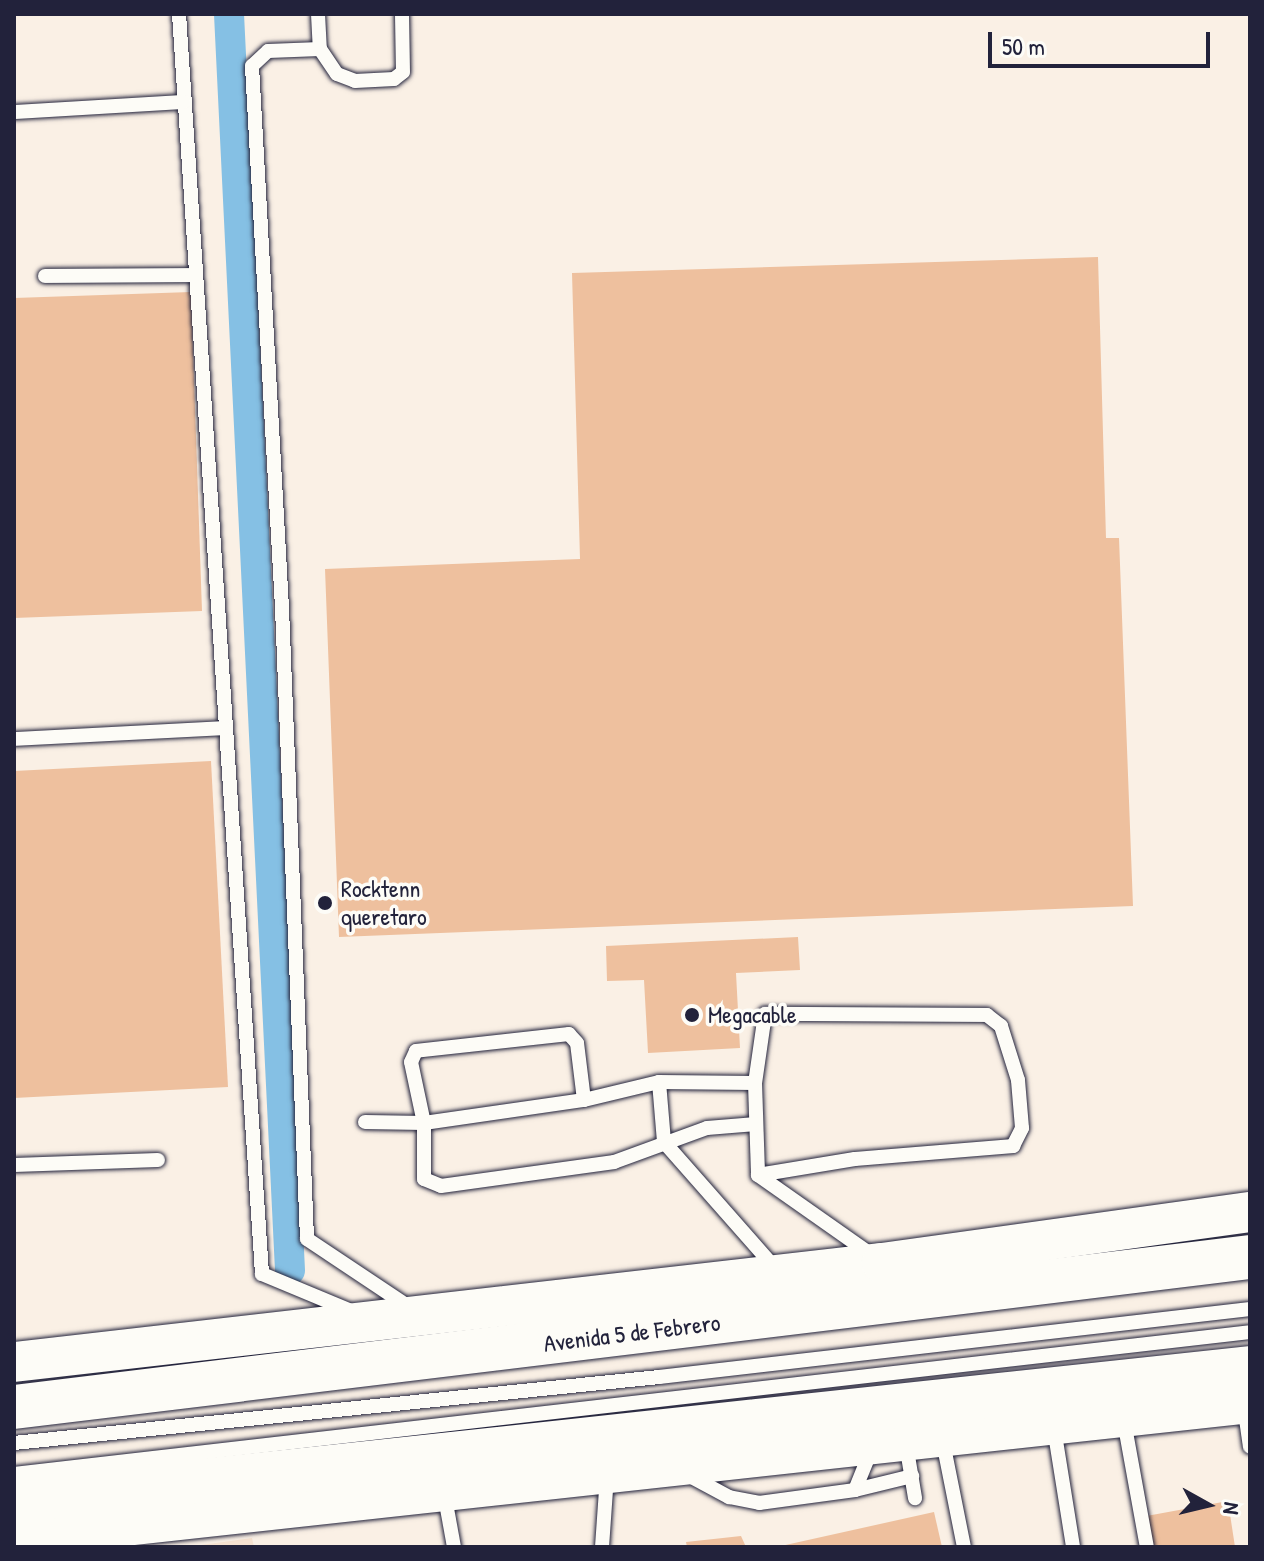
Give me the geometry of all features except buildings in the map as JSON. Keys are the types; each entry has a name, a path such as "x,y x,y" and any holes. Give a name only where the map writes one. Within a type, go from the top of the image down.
{"highway":[{"name":"Avenida 5 de Febrero","path":"14,1407 1250,1257"},
{"path":"14,1501 1248,1392"}],"main road":[{"name":"Avenida 5 de Febrero","path":"14,1362 882,1263 1250,1212"},
{"path":"14,1538 443,1488 670,1466 908,1449 1053,1424 1124,1416 1248,1392"}],"lane":[{"path":"179,14 262,1274 375,1321"},
{"path":"318,14 320,49 345,80 394,79 404,63 402,14"},
{"path":"320,49 268,51 252,66 282,608 307,1239 420,1315"},
{"path":"14,112 184,102"},
{"path":"45,276 195,275"},
{"path":"14,739 224,728"},
{"path":"765,1014 987,1015 1001,1026 1018,1080 1022,1128 1013,1146 855,1159 758,1175 755,1083 765,1014"},
{"path":"584,1100 577,1043 569,1034 416,1051 411,1062 424,1123 424,1179 441,1186 614,1162 707,1128 756,1124"},
{"path":"659,1082 664,1142 781,1274"},
{"path":"365,1122 424,1123 584,1100 659,1082 755,1083"},
{"path":"14,1165 158,1160"},
{"path":"758,1175 882,1263"},
{"path":"14,1443 659,1377 1250,1309"},
{"path":"14,1474 1250,1332"},
{"path":"1248,1392 1250,1447"},
{"path":"1124,1416 1147,1547"},
{"path":"1053,1424 1073,1547"},
{"path":"855,1490 908,1449"},
{"path":"670,1466 729,1497 759,1503 855,1490 908,1449"},
{"path":"908,1449 915,1498"},
{"path":"908,1449 964,1547"},
{"path":"602,1547 607,1472"},
{"path":"443,1488 454,1547"}],"shaded area":[{"path":"252,1538 254,1547 187,1547"}],"waterway":[{"path":"229,14 290,1271"}],"place":[{"name":"Rocktenn queretaro","path":"325,903"},
{"name":"Megacable","path":"692,1015"}]}
